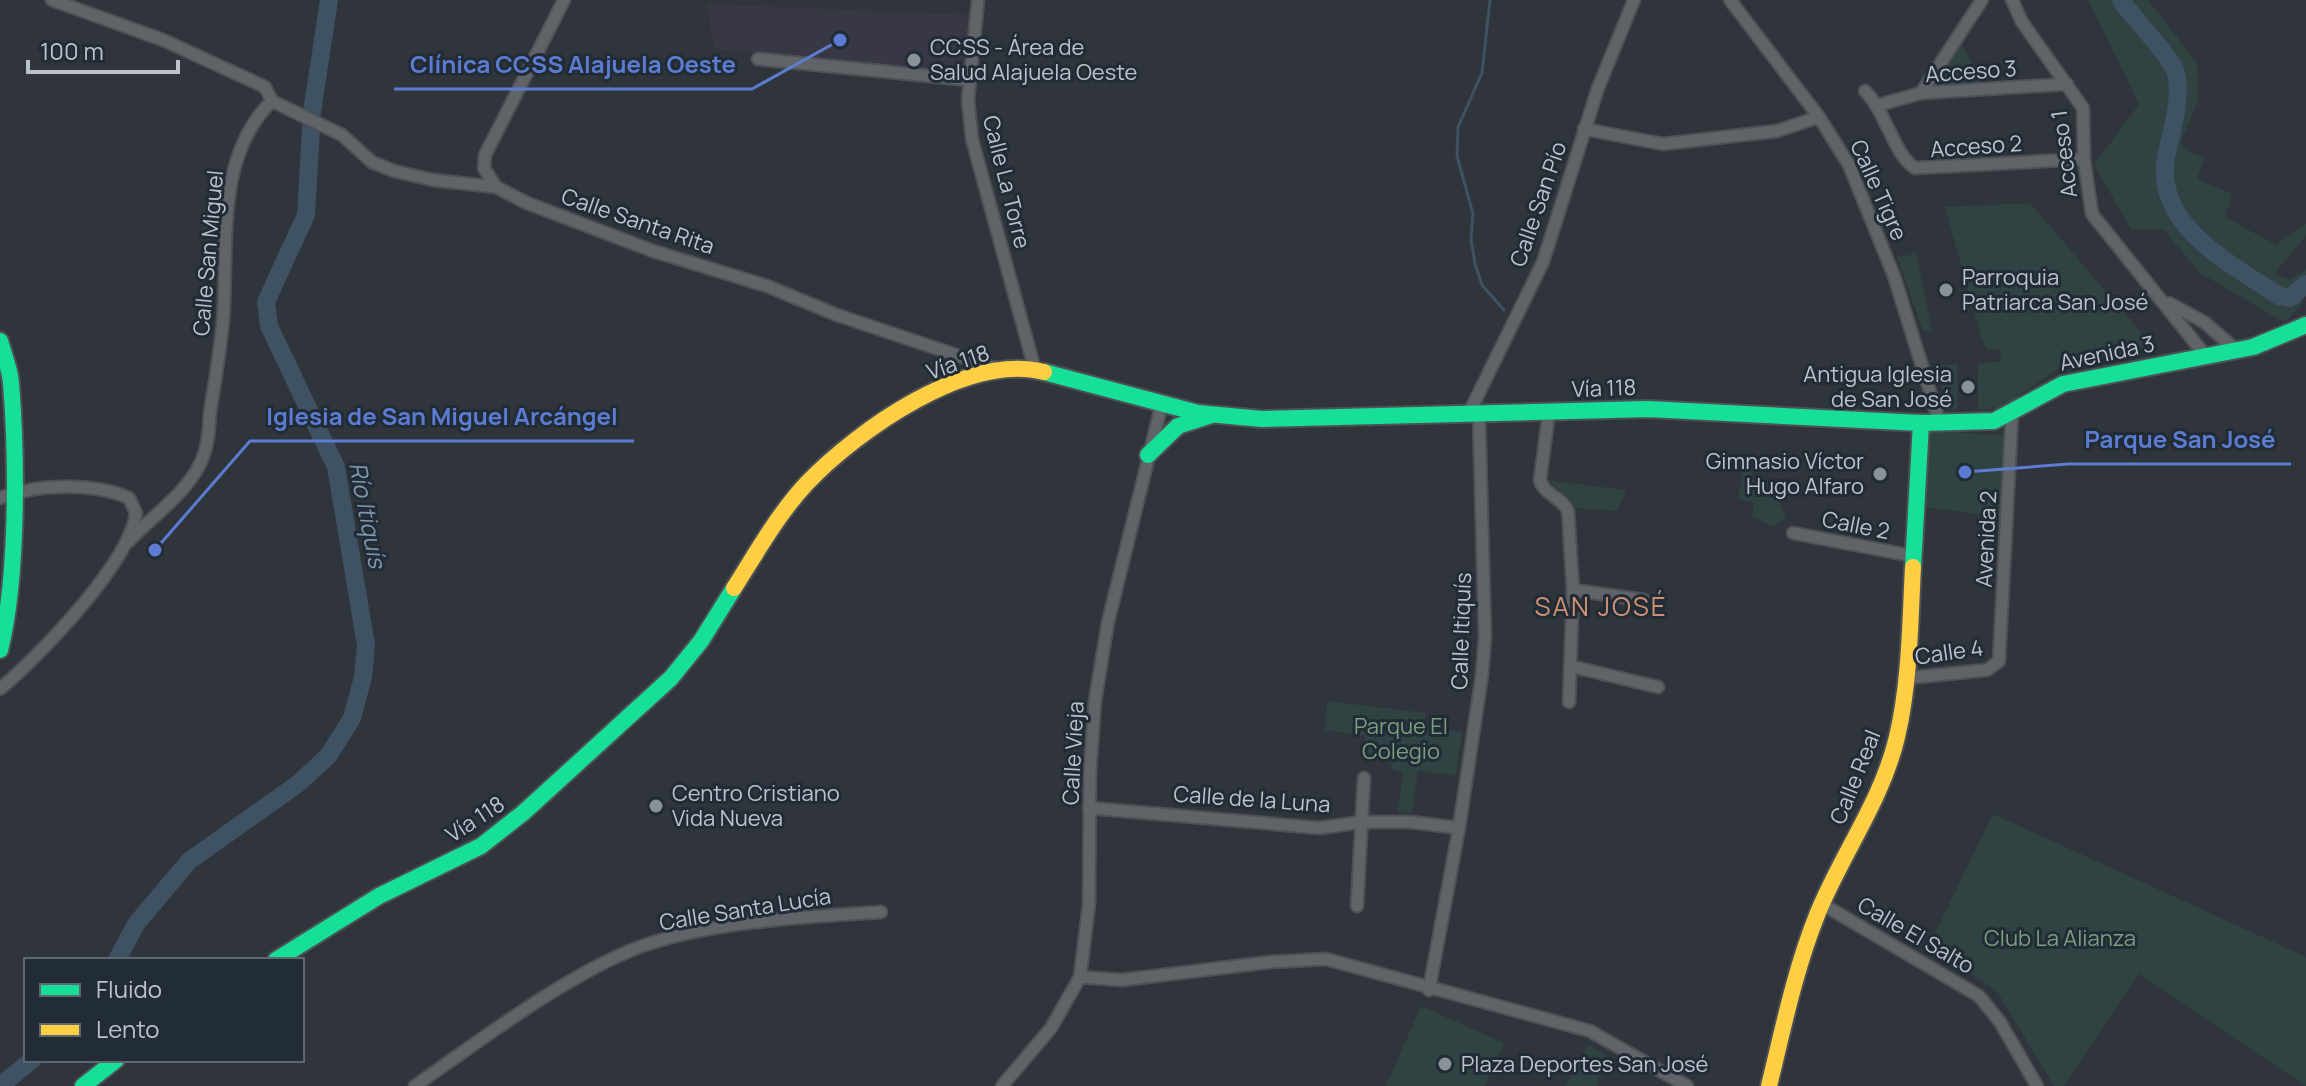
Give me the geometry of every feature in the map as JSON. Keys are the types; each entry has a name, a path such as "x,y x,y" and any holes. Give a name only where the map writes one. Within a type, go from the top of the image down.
{"main road":[{"name":"Avenida 3","path":"1921,423 1982,424 2012,415 2045,390 2063,384 2235,349 2284,336 2306,325"},
{"path":"0,341 11,380 6,496 9,615 0,650"},
{"name":"Vía 118","path":"279,958 379,896 501,832 671,678 701,641 776,521 825,465 853,441 909,405 963,379 999,369 1035,370 1214,415 1309,420 1549,412 1737,411 1921,423"},
{"path":"1148,455 1178,426 1214,415"},
{"name":"Calle Real","path":"1769,1086 1789,1002 1822,904 1879,788 1897,739 1907,678 1921,423"},
{"path":"83,1086 113,1062"}],"street":[{"path":"52,0 163,40 265,87 272,101"},
{"path":"496,187 484,168 489,145 564,0"},
{"name":"Calle La Torre","path":"978,0 968,100 975,151 1035,370"},
{"name":"Calle San Pío","path":"1474,415 1543,262 1584,129 1634,0"},
{"name":"Calle Tigre","path":"1730,0 1819,117 1861,189 1928,377 1940,424"},
{"path":"1921,93 1982,0"},
{"name":"Acceso 1","path":"2012,0 2022,22 2083,108 2084,159 2092,214 2205,355"},
{"path":"758,59 970,80"},
{"name":"Acceso 3","path":"1879,105 1921,93 2067,84"},
{"name":"Acceso 2","path":"1865,91 1879,105 1904,158 1915,168 2084,159"},
{"name":"Calle Santa Rita","path":"272,101 328,128 372,162 394,171 433,180 496,187 527,203 653,251 767,286 837,315 999,369"},
{"name":"Calle San Miguel","path":"0,689 78,609 129,541 190,479 205,453 223,321 225,234 235,164 243,142 261,112 272,101"},
{"path":"1584,129 1663,144 1777,131 1819,117"},
{"name":"Acceso 1","path":"2161,298 2204,322 2235,349"},
{"name":"Calle Vieja","path":"1002,1086 1051,1028 1080,977 1089,904 1089,808 1095,701 1101,659 1162,403"},
{"path":"1549,412 1540,480 1542,486 1565,504 1568,511 1573,590 1569,702"},
{"name":"Calle Itiquís","path":"1429,990 1459,828 1485,636 1474,415"},
{"name":"Avenida 2","path":"1996,665 2001,655 2012,415"},
{"path":"6,496 94,488 120,494 135,506 135,524 129,541"},
{"name":"Calle 2","path":"1793,533 1913,556"},
{"path":"1573,590 1644,600"},
{"name":"Calle 4","path":"1907,678 1987,670 1996,665"},
{"path":"1570,666 1658,687"},
{"path":"1357,906 1364,778"},
{"name":"Calle de la Luna","path":"1089,808 1320,828 1361,822 1411,822 1459,828"},
{"name":"Calle El Salto","path":"1822,904 1979,996 2000,1022 2037,1086"},
{"name":"Calle Santa Lucía","path":"415,1086 578,978 643,946 685,935 881,912"},
{"path":"1080,977 1122,980 1270,962 1326,959 1429,990 1590,1031 1687,1086"}],"shaded area":[{"path":"706,4 970,15 964,77 715,49"}],"green space":[{"path":"2088,0 2148,0 2197,63 2198,101 2181,142 2185,150 2205,158 2197,179 2232,194 2225,217 2276,245 2306,224 2306,236 2274,274 2290,280 2306,269 2303,300 2297,311 2284,322 2200,273 2163,229 2131,229 2094,165 2139,104"},
{"path":"1961,44 1985,85 1948,86 1943,72"},
{"path":"2030,203 2154,348 2058,369 2001,408 1978,410 1978,364 2002,361 1999,349 1988,350 1982,340 1945,207"},
{"path":"1916,254 1932,330 1923,331 1897,257"},
{"path":"1958,364 1957,409 1948,409 1935,366"},
{"path":"1930,430 2006,436 2001,517 1925,507"},
{"path":"1744,467 1753,469 1752,480 1770,481 1786,518 1773,526 1752,517 1754,503 1738,499"},
{"path":"1546,480 1626,490 1617,511 1575,508 1570,498"},
{"name":"Parque El Colegio","path":"1327,701 1426,713 1424,726 1462,732 1456,776 1418,770 1412,813 1398,811 1403,772 1393,770 1390,762 1363,757 1365,736 1325,730"},
{"name":"Club La Alianza","path":"1993,814 2306,957 2306,1086 2139,974 2064,1086 2054,1086 1998,993 1982,980 1927,950"},
{"name":"Plaza Deportes San José","path":"1421,1006 1504,1043 1485,1086 1386,1086"},
{"path":"1589,1045 1607,1056 1596,1086 1565,1086"}],"waterway":[{"name":"Río Itiquís","path":"118,958 136,924 189,861 299,783 329,755 352,718 363,677 366,645 336,467 269,326 266,302 306,215 312,112 329,0"},
{"path":"1490,0 1482,73 1458,127 1457,156 1473,214 1471,239 1475,264 1482,285 1504,310"},
{"path":"2121,0 2167,56 2176,73 2177,102 2165,178 2170,200 2182,221 2218,255 2279,296 2290,298 2306,284"},
{"name":"Río Itiquís","path":"0,1086 30,1062"}],"traffic: fast":[{"path":"1913,567 1921,423 1994,421 2063,384 2253,347 2306,325"},
{"path":"0,341 11,383 15,482 10,589 0,650"},
{"path":"1044,372 1198,413 1262,419 1648,409 1921,423"},
{"path":"1148,455 1178,426 1209,416"},
{"path":"279,958 379,896 481,846 523,813 671,678 701,641 734,588"},
{"path":"83,1086 113,1062"}],"traffic: slow":[{"path":"734,588 796,495 829,462 884,419 949,384 982,373 1014,369 1044,372"},
{"path":"1769,1086 1809,936 1882,783 1897,737 1907,674 1913,567"}],"place":[{"name":"Clínica CCSS Alajuela Oeste","path":"840,40"},
{"name":"CCSS - Área de Salud Alajuela Oeste","path":"914,60"},
{"name":"Parroquia Patriarca San José","path":"1946,290"},
{"name":"Antigua Iglesia de San José","path":"1968,387"},
{"name":"Parque San José","path":"1965,472"},
{"name":"Gimnasio Víctor Hugo Alfaro","path":"1880,474"},
{"name":"Iglesia de San Miguel Arcángel","path":"155,550"},
{"name":"Centro Cristiano Vida Nueva","path":"656,806"},
{"name":"Plaza Deportes San José","path":"1445,1064"}],"district":[{"name":"SAN JOSÉ","path":"1601,607"}]}
